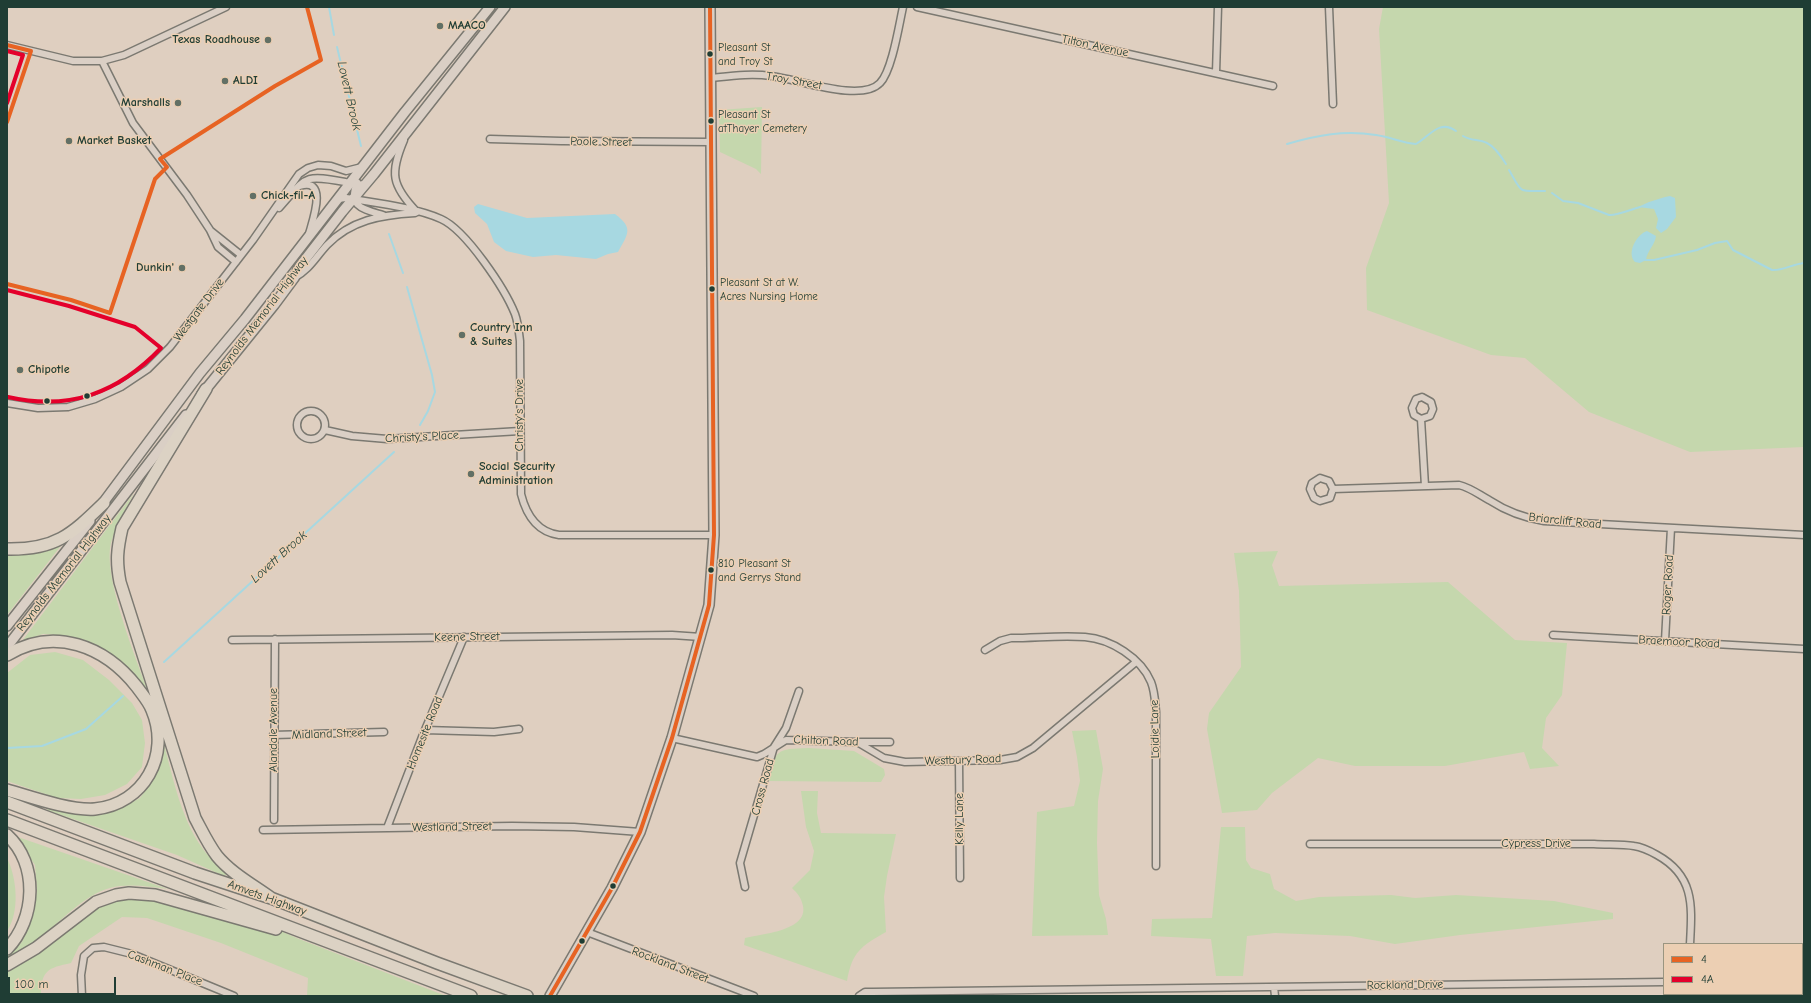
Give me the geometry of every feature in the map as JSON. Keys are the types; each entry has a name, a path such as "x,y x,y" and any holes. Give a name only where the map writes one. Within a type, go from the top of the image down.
{"highway":[{"path":"206,390 122,528 117,550 117,567 120,582 195,818 205,839 218,857 239,875 271,898"},
{"path":"7,549 40,546 61,540 76,530 104,503"},
{"path":"7,655 21,646 44,642 80,644 96,652 113,663 130,678 142,694 152,710 157,728 158,744 152,770 145,782 132,796 107,807 83,809 7,790"},
{"name":"Amvets Highway","path":"7,802 195,873 271,898 437,963 527,996"},
{"name":"Amvets Highway","path":"7,820 471,996"},
{"path":"7,835 20,852 27,868 30,886 29,904 23,927 13,943 7,949"},
{"path":"7,965 36,948 96,902 116,895 129,893 155,895 276,929 302,933"}],"main road":[{"name":"Reynolds Memorial Highway","path":"7,626 104,503 177,402 245,319 336,200 353,184 363,166 490,7"},
{"name":"Reynolds Memorial Highway","path":"7,647 294,278 300,266 342,212 350,198 367,183 505,7"},
{"path":"552,992 612,888 640,832 672,738 701,637 711,592 714,535 710,7"}],"street":[{"path":"7,45 73,61 102,61 124,55 226,7"},
{"name":"Troy Street","path":"710,78 770,75 846,91 871,90 881,82 888,69 903,7"},
{"name":"Tilton Avenue","path":"917,7 1273,86"},
{"path":"1216,73 1218,7"},
{"path":"1329,7 1333,104"},
{"path":"102,61 133,123 187,195 210,230 218,247 236,262"},
{"path":"407,132 396,161 395,178 401,194 418,213"},
{"name":"Poole Street","path":"490,138 562,141 712,142"},
{"name":"Westgate Drive","path":"7,403 38,408 61,408 95,399 121,387 148,369 170,347 265,224 292,184 303,171 318,165 331,166 341,170 351,171 363,166"},
{"path":"341,170 353,184 350,198"},
{"name":"Westgate Drive","path":"265,224 305,180 316,177 353,184 367,183"},
{"path":"298,187 309,185 313,187 316,192 317,204 308,236"},
{"name":"Christy's Drive","path":"350,198 360,208 385,215"},
{"name":"Christy's Drive","path":"336,200 350,198 403,208 442,220 458,231 476,252 511,304 518,323 520,341 520,478 522,499 530,517 537,526 545,531 564,535 714,535"},
{"name":"Christy's Drive","path":"294,278 306,271 327,245 342,232 361,222 385,215 418,213"},
{"path":"210,230 241,255"},
{"path":"310,410 320,412 325,420 325,430 316,438 308,439 301,434 297,426 299,418 306,411 310,410"},
{"path":"1422,419 1426,486"},
{"name":"Christy's Place","path":"325,430 352,436 387,439 520,431"},
{"name":"Briarcliff Road","path":"1334,489 1459,485 1468,487 1493,503 1515,514 1534,519 1560,522 1804,535"},
{"name":"Roger Road","path":"1665,641 1671,528"},
{"name":"Keene Street","path":"232,640 672,635 701,637"},
{"name":"Braemoor Road","path":"1554,635 1804,649"},
{"name":"Homesite Road","path":"387,828 425,730 464,637"},
{"name":"Loidie Lane","path":"986,650 1000,641 1012,638 1086,637 1113,645 1126,653 1147,675 1154,694 1156,712 1156,866"},
{"name":"Alandale Avenue","path":"274,820 273,735 275,640"},
{"name":"Westbury Road","path":"857,742 884,758 905,762 1000,760 1017,757 1033,748 1136,662"},
{"name":"Cross Road","path":"745,887 740,863 774,747 786,728 799,690"},
{"path":"425,730 494,732 519,729"},
{"name":"Midland Street","path":"273,735 384,732"},
{"name":"Chilton Road","path":"672,738 757,757 786,740 890,742"},
{"name":"Kelly Lane","path":"959,761 960,878"},
{"name":"Westland Street","path":"263,830 574,826 640,832"},
{"name":"Cypress Drive","path":"1310,844 1594,844 1635,846 1652,852 1672,865 1687,885 1690,898 1690,943"},
{"name":"Rockland Street","path":"587,932 754,996"},
{"name":"Cashman Place","path":"82,996 82,962 84,956 93,948 104,947 132,954 234,996"},
{"name":"Rockland Drive","path":"859,996 865,992 1663,982"},
{"path":"1274,987 1275,996"}],"green space":[{"path":"1383,7 1804,7 1804,447 1690,452 1589,412 1525,358 1491,355 1367,310 1366,268 1389,203 1379,29"},
{"path":"762,107 761,174 756,169 720,152 719,110"},
{"path":"134,493 118,523 113,536 110,558 112,578 117,600 153,705 99,649 69,636 43,634 22,641"},
{"path":"63,543 7,615 7,556 36,553"},
{"path":"1278,551 1272,565 1279,586 1448,582 1515,640 1567,643 1562,695 1546,718 1542,748 1559,766 1530,769 1524,752 1445,766 1355,766 1318,758 1272,793 1257,810 1222,813 1207,729 1209,713 1241,667 1239,591 1234,553"},
{"path":"55,652 83,660 109,680 132,703 142,720 145,743 142,767 127,784 105,795 81,799 57,798 7,781 7,673 30,655"},
{"path":"1096,730 1103,769 1098,801 1097,843 1099,895 1106,919 1108,935 1032,936 1037,812 1074,806 1080,781 1072,731"},
{"path":"161,733 177,793 188,822 205,852 227,874 224,876 177,855 47,810 48,807 76,813 97,815 117,810 140,798 155,777 160,754"},
{"path":"809,748 854,751 884,769 885,775 881,782 767,781 773,762 779,753 783,750"},
{"path":"801,791 818,791 817,813 821,833 896,834 884,897 886,932 870,941 855,956 847,981 744,945 745,938 782,930 798,921 803,914 801,900 792,888 810,870 814,851 806,827"},
{"path":"1221,827 1245,827 1246,860 1251,868 1270,874 1274,889 1296,901 1319,897 1391,895 1415,898 1456,895 1554,901 1613,913 1613,919 1460,935 1395,944 1350,936 1275,933 1247,936 1243,976 1216,976 1211,939 1151,936 1152,919 1212,918"},
{"path":"15,836 168,889 124,886 100,891 80,904 34,943 7,958 7,956 22,942 34,912 37,889 35,865"},
{"path":"7,858 13,875 16,895 14,914 7,931"},
{"path":"129,893 276,929 446,996 307,996 308,978 221,943 147,918 122,917 79,946 71,963 51,969 47,972 42,981 41,996 7,996 7,965 71,920"}],"water":[{"path":"1670,196 1675,198 1676,217 1667,229 1661,233 1656,228 1658,219 1654,209 1638,207"},
{"path":"478,204 527,218 615,214 625,223 627,232 618,252 596,259 556,255 533,257 506,251 494,242 487,224 475,213 474,207"},
{"path":"1647,231 1656,236 1654,242 1646,260 1640,263 1635,262 1632,249 1636,240"}],"waterway":[{"name":"Lovett Brook","path":"329,7 334,35"},
{"name":"Lovett Brook","path":"337,47 361,146"},
{"path":"1287,144 1309,138 1342,133 1376,135 1416,144 1440,128 1445,127 1456,131"},
{"path":"1463,136 1490,145 1498,152 1506,164"},
{"path":"1509,170 1522,190 1545,191"},
{"path":"1552,193 1563,201 1578,203 1609,215 1640,207"},
{"name":"Lovett Brook","path":"389,234 403,273"},
{"path":"1645,260 1654,260 1727,241 1733,250 1772,270 1804,263"},
{"name":"Lovett Brook","path":"407,287 432,375 435,392 428,411 420,425"},
{"name":"Lovett Brook","path":"164,662 394,452"},
{"name":"Lovett Brook","path":"7,748 42,746 86,729 123,696"}],"transit line":[{"name":"4","path":"7,284 71,300 110,313 155,179 167,167 160,159 275,86 321,60 307,7"},
{"name":"4","path":"550,996 612,888 640,832 672,738 709,605 714,535 710,7"},
{"name":"4","path":"7,45 31,51 7,122"},
{"name":"4A","path":"7,51 23,55 7,103"},
{"name":"4A","path":"7,290 69,306 135,327 161,348 145,364 128,377 92,395 72,400 52,402 31,401 8,397"}],"place":[{"name":"MAACO","path":"440,26"},
{"name":"Texas Roadhouse","path":"268,40"},
{"name":"Pleasant St and Troy St","path":"710,54"},
{"name":"ALDI","path":"225,81"},
{"name":"Marshalls","path":"178,103"},
{"name":"Pleasant St atThayer Cemetery","path":"711,121"},
{"name":"Market Basket","path":"69,141"},
{"name":"Chick-fil-A","path":"253,196"},
{"name":"Dunkin'","path":"182,268"},
{"name":"Pleasant St at W. Acres Nursing Home","path":"712,289"},
{"name":"Country Inn & Suites","path":"462,335"},
{"name":"Chipotle","path":"20,370"},
{"name":"Social Security Administration","path":"471,474"},
{"name":"810 Pleasant St and Gerrys Stand","path":"711,570"}]}
